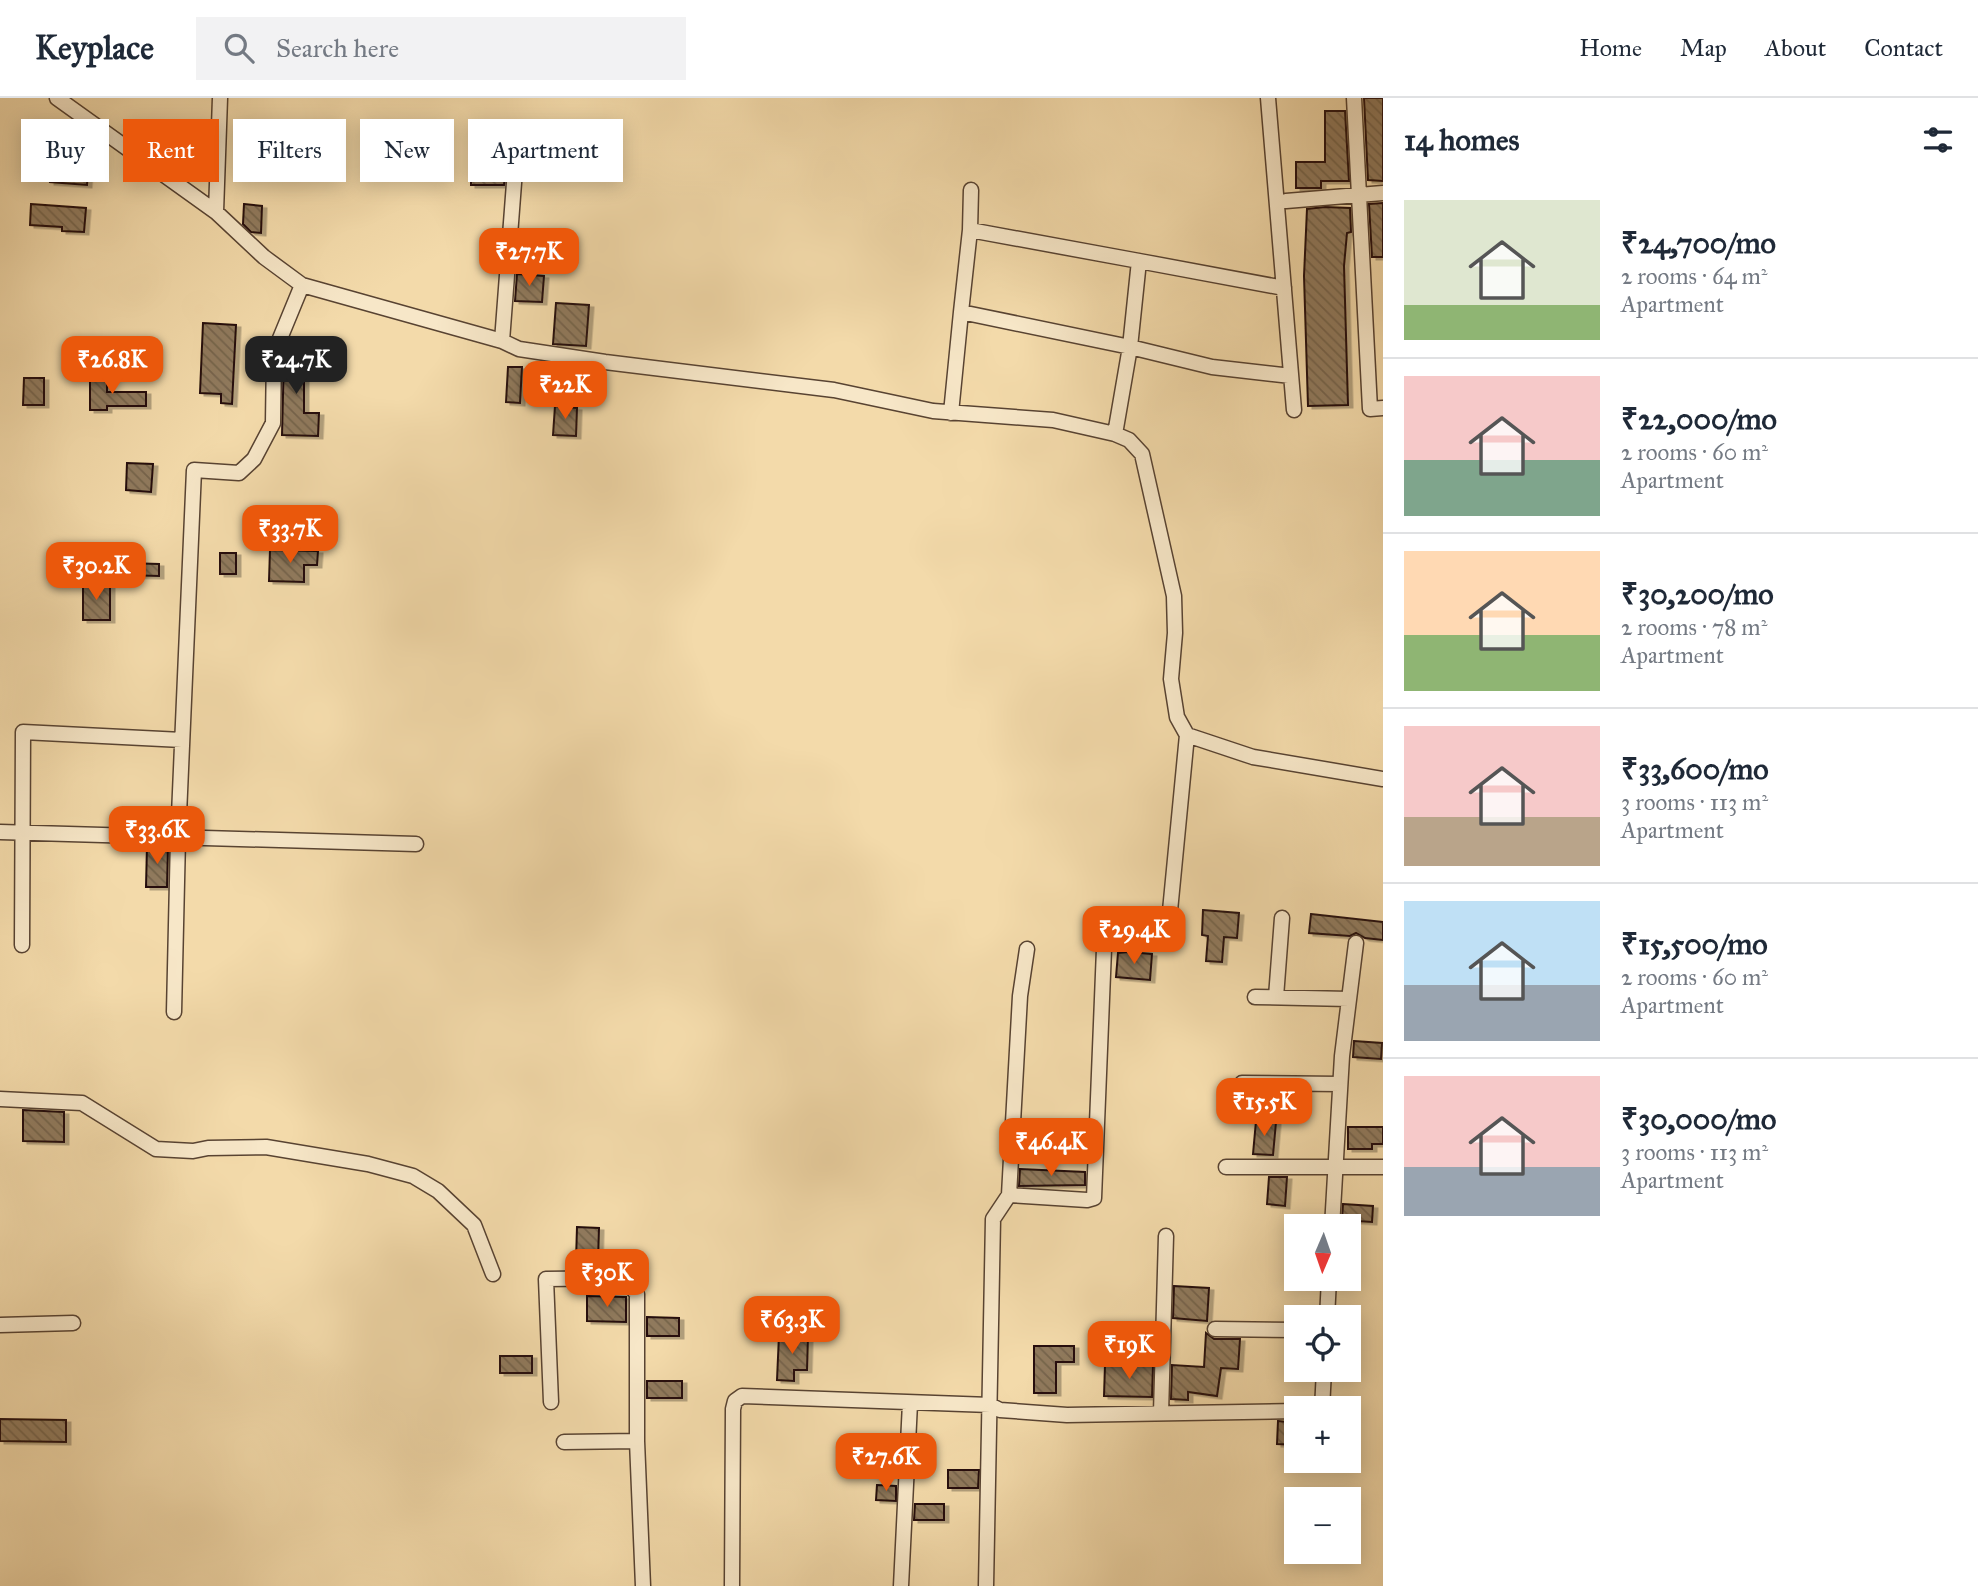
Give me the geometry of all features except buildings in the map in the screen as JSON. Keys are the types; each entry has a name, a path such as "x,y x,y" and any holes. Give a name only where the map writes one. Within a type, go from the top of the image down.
{"street":[{"path":"57,98 216,212 264,257 302,285 502,341 519,349 834,390 898,405 951,413 1053,420 1115,434 1129,440 1142,454 1174,596 1175,634 1171,679 1177,717 1187,735 1167,942 1113,943 1107,944 1104,949 1094,1198 1087,1200 1009,1195"},
{"path":"216,212 220,98"},
{"path":"1268,98 1294,410"},
{"path":"1354,98 1370,409 1383,408"},
{"path":"502,341 514,182"},
{"path":"951,413 970,230 971,190"},
{"path":"1286,201 1383,194"},
{"path":"970,230 1284,288"},
{"path":"1115,434 1130,347 1139,261"},
{"path":"174,1012 178,838 194,470 239,473 254,459 273,423 274,353 302,285"},
{"path":"961,312 1212,367 1291,376"},
{"path":"22,945 23,732 182,740"},
{"path":"1187,735 1253,757 1383,779"},
{"path":"0,832 416,844"},
{"path":"1276,997 1282,918"},
{"path":"1333,1214 1340,1084 1356,943"},
{"path":"986,1586 993,1219 1009,1195 1020,996 1027,948"},
{"path":"1255,997 1349,999"},
{"path":"1242,1083 1340,1084"},
{"path":"0,1099 82,1103 156,1149 193,1151 208,1148 266,1147 368,1164 413,1175 438,1191 474,1225 493,1274"},
{"path":"1226,1167 1383,1167"},
{"path":"1161,1413 1166,1236"},
{"path":"551,1402 546,1279 624,1278 636,1294 637,1441 643,1586"},
{"path":"0,1325 73,1323"},
{"path":"1215,1329 1284,1330"},
{"path":"732,1586 733,1409 735,1401 742,1396 990,1405 1000,1410 1068,1415 1284,1411"},
{"path":"901,1586 910,1403"},
{"path":"564,1442 637,1441"}]}
